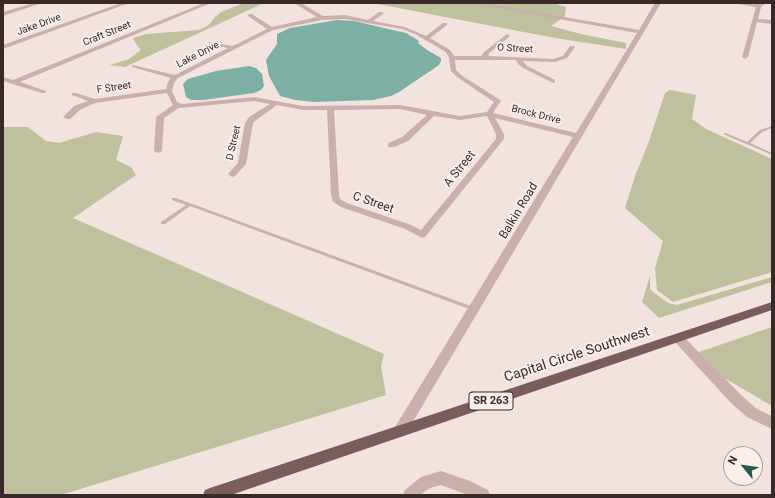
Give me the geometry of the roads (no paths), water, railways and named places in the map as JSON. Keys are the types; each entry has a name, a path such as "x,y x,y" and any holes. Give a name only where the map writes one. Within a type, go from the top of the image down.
{"main road":[{"name":"Capital Circle Southwest","path":"210,495 772,306"}],"street":[{"path":"3,14 38,3"},
{"name":"Jake Drive","path":"3,47 126,3"},
{"name":"Craft Street","path":"14,82 208,3"},
{"path":"299,4 312,3"},
{"name":"Balkin Road","path":"400,431 658,3"},
{"path":"736,3 761,5 755,20 746,57"},
{"path":"299,4 322,18"},
{"path":"484,5 641,32"},
{"path":"370,20 381,13"},
{"path":"250,15 271,29"},
{"name":"Lake Drive","path":"169,91 171,82 176,77 271,29 322,18 345,17 370,20 403,28 426,38 448,51 452,58 453,70 459,76 498,101 489,114"},
{"path":"755,20 772,22"},
{"path":"426,38 445,24"},
{"path":"486,58 485,54 507,36"},
{"path":"212,43 234,48"},
{"name":"O Street","path":"452,58 519,59 543,61 558,60 565,57 572,48"},
{"path":"519,59 520,63 525,67 553,81"},
{"path":"134,66 176,77"},
{"path":"3,79 44,92"},
{"path":"169,91 174,103 178,105"},
{"name":"F Street","path":"67,117 77,108 94,101 169,91"},
{"path":"74,94 94,101"},
{"path":"158,151 160,117 178,105 202,105 247,100 276,103 295,108 400,107 460,118 489,114"},
{"name":"D Street","path":"232,174 242,164 249,123 252,119 276,103"},
{"name":"C Street","path":"330,108 336,200 344,206 408,227 422,236"},
{"path":"391,145 405,139 432,114"},
{"name":"Brock Drive","path":"489,114 578,136"},
{"name":"A Street","path":"422,236 500,139 500,134 489,114"},
{"path":"678,338 736,399 752,413 772,424"},
{"path":"410,495 426,482 441,478 483,495"}],"lane":[{"path":"748,143 761,131 772,127"},
{"path":"725,134 772,154"},
{"path":"174,199 474,309"},
{"path":"163,223 189,205"}],"water":[{"path":"337,20 354,21 406,33 419,41 418,43 427,50 441,58 441,61 439,65 399,92 391,96 373,100 315,102 295,100 280,96 269,76 266,60 277,44 277,34 290,28"},
{"path":"249,66 256,68 262,74 264,86 261,90 254,93 203,100 191,100 186,97 183,84 188,79 216,71"}]}
